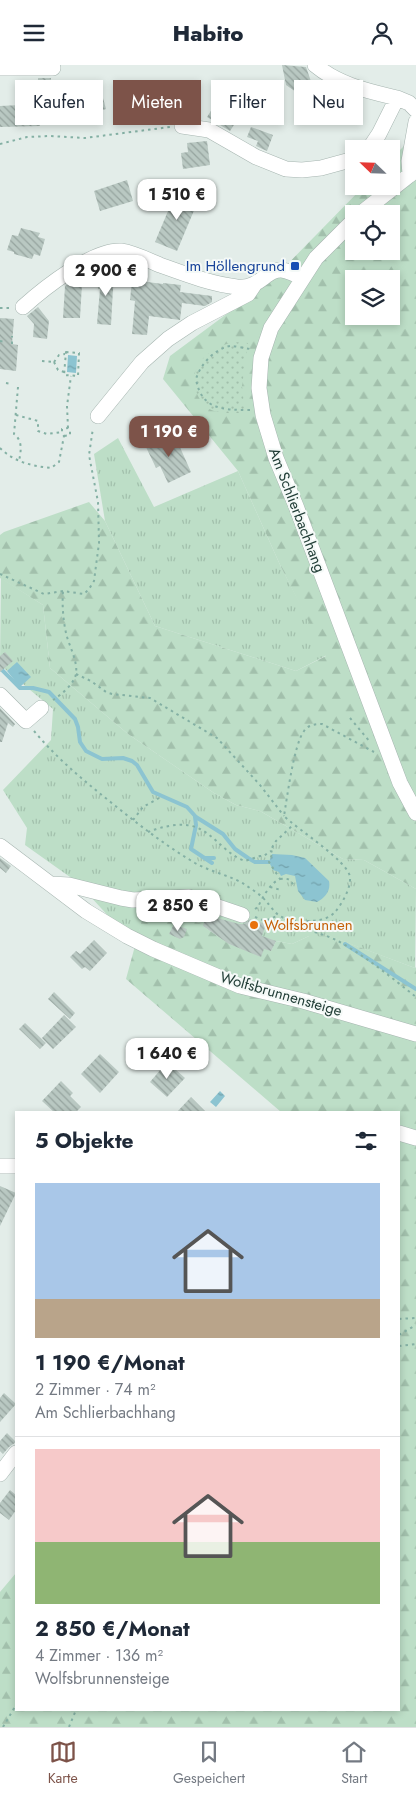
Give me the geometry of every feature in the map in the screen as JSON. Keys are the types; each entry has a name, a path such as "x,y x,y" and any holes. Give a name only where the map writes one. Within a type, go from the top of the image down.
{"street":[{"path":"315,65 331,77 346,84 397,98 409,103 416,110"},
{"path":"0,68 53,68"},
{"path":"376,140 397,98"},
{"path":"372,205 413,173 409,161 416,122"},
{"path":"182,126 208,130 256,157 286,169 321,168 345,161"},
{"name":"Am Schlierbachhang","path":"345,229 321,252 271,328 262,352 259,367 261,408 276,458 296,506 365,692 400,783 416,813"},
{"path":"23,307 51,284 81,265 108,253 119,251 196,277 236,286 254,285"},
{"path":"96,416 142,362 168,339 192,323 248,294 254,285 270,273 284,270 303,278"},
{"path":"0,695 26,721 41,708"},
{"name":"Wolfsbrunnensteige","path":"0,846 86,911 148,947 247,988 302,1001 416,1035"},
{"path":"51,884 69,885 133,899 194,898 247,916"},
{"path":"400,1133 416,1138"},
{"path":"0,1166 15,1166"},
{"path":"0,1474 15,1454"}],"path":[{"path":"0,144 27,137 85,138 182,126"},
{"path":"12,336 12,344"},
{"path":"0,341 6,341"},
{"path":"261,408 233,410 213,406 205,400 199,390 196,379 207,360 227,347 241,347 262,352"},
{"path":"66,351 80,353 78,376 64,375 64,372 58,371 54,362 59,355 66,354 66,351"},
{"path":"64,372 66,354"},
{"path":"42,361 54,362"},
{"path":"64,436 70,435 67,406 71,376"},
{"path":"6,383 12,384"},
{"path":"18,387 14,434 21,443 19,461"},
{"path":"16,415 38,421 38,431 46,434 62,432 62,429 68,428"},
{"path":"0,574 44,594 63,591 84,594 89,589 96,573 99,522 98,502 89,447 96,416"},
{"path":"0,448 19,461 33,466 51,468 59,461 64,436 62,432"},
{"path":"55,698 70,685 76,674 76,666 62,615 63,591"},
{"path":"76,674 91,681 106,692 150,699 216,738 260,785 292,825 325,848 348,872 350,877 349,885 344,897 336,911 329,917 318,920 283,918"},
{"path":"284,816 293,765 302,734 308,727 318,724 326,726 380,756 350,718"},
{"path":"26,721 78,777 148,832 196,863 241,883 262,897 283,918 335,940 377,967 416,997"},
{"path":"133,820 143,807 159,798"},
{"path":"280,879 277,871 273,870 269,862 276,841 292,825"},
{"path":"148,832 171,826 199,828 235,857 243,861 272,852"},
{"path":"258,907 262,897 268,893 274,881 286,878 294,886"},
{"path":"270,887 281,890"},
{"path":"247,916 264,921 279,915"},
{"path":"400,1319 416,1318"},
{"path":"400,1334 416,1325"},
{"path":"400,1346 416,1344"},
{"path":"3,1727 15,1707"},
{"path":"70,1727 76,1711"}],"green space":[{"path":"416,134 416,889 364,860 343,859 260,811 236,805 214,793 128,734 50,668 43,605 0,578 0,535 89,502 105,521 155,626 296,671 326,656 281,567 238,471 163,379 170,356 271,281 345,205 345,260 400,260 400,205 345,205 355,195 400,195 400,150"},
{"path":"234,342 248,343 242,386 245,413 226,413 211,410 201,401 195,386 194,376 201,360 216,349"},
{"path":"118,438 154,507 238,471 281,567 327,655 296,671 155,626 105,521 94,454"},
{"path":"1,578 43,605 50,668 128,734 214,793 236,805 260,811 343,859 364,860 416,889 415,968 329,936 309,936 292,944 276,941 271,951 261,957 229,944 203,926 203,924 146,909 135,945 77,882 25,845 27,828 3,790 51,740 53,709 0,665"},
{"path":"145,909 203,924 203,926 229,944 261,956 264,949 271,951 276,941 292,944 309,936 330,936 416,967 416,1727 0,1727 0,1592 15,1574 15,1711 400,1711 400,1111 280,1111 126,979"}],"water":[{"path":"68,355 77,356 76,373 67,372"},
{"path":"17,662 31,677 20,687 7,671"},
{"name":"Wolfsbrunnen","path":"272,854 305,858 329,881 327,894 317,902 305,900 298,891 295,876 286,874 281,876 279,872 273,870 269,862"},
{"path":"220,1091 225,1096 216,1107 210,1102"}],"building":[{"path":"282,65 306,67 311,80 294,80 294,91 286,85"},
{"path":"38,78 51,78 51,80 38,80"},
{"path":"103,98 106,109 103,110"},
{"path":"15,105 15,125 40,126 0,127 0,106"},
{"path":"211,111 211,119 207,117"},
{"path":"220,125 234,125 230,131"},
{"path":"251,127 273,135 267,151 256,146 258,141 247,137"},
{"path":"207,141 210,165 183,169 181,153 188,152 187,143"},
{"path":"127,180 133,201 100,211 94,191"},
{"path":"176,192 198,201 177,251 155,242"},
{"path":"21,228 40,233 38,237 45,239 40,256 34,254 32,259 7,250 12,235 18,236"},
{"path":"99,270 114,271 111,325 97,324 100,289 98,289"},
{"path":"132,280 181,285 180,292 212,296 212,302 205,306 182,303 180,320 149,316 147,335 132,334 135,301 130,300"},
{"path":"68,284 82,284 80,318 63,318 65,286"},
{"path":"38,307 49,321 47,339 33,337 34,324 27,316"},
{"path":"0,318 14,319 12,344 18,345 16,371 0,369"},
{"path":"174,434 191,472 168,483 160,466 156,468 146,447"},
{"path":"5,652 13,661 0,672 0,656"},
{"path":"0,708 15,724 13,727 8,723 2,742 0,742"},
{"path":"0,858 11,866 6,873 0,868"},
{"path":"206,915 239,924 244,924 250,919 266,924 262,936 276,941 271,951 264,949 261,957 229,944 203,926"},
{"path":"174,924 187,929 184,937 180,939 169,934"},
{"path":"94,940 107,953 90,971 85,967 82,969 70,957 76,951 80,954"},
{"path":"54,992 75,1013 70,1019 48,999"},
{"path":"64,1015 76,1027 53,1049 42,1038"},
{"path":"25,1023 46,1043 40,1049 19,1029"},
{"path":"100,1054 119,1072 100,1093 81,1074"},
{"path":"167,1062 185,1078 167,1097 150,1082"},
{"path":"61,1081 73,1093 70,1096 81,1107 77,1111 53,1111 42,1101"},
{"path":"191,1097 205,1111 178,1111"},
{"path":"0,1186 15,1193 15,1195 0,1226"},
{"path":"4,1393 15,1405 0,1422 0,1398"},
{"path":"7,1433 15,1443 3,1454 0,1451 0,1441"},
{"path":"10,1490 15,1494 15,1511 9,1520 0,1513 0,1503"}],"waterway":[{"path":"0,668 20,688 33,688 49,692 75,719 80,742 86,751 102,759 123,758 132,761 137,765 153,792 187,807 196,817 223,834 235,849 248,858 255,862 269,862"},
{"path":"195,817 196,825 191,849 212,863"},
{"path":"204,858 214,858"},
{"path":"345,944 416,989"}],"place":[{"name":"Im Höllengrund","path":"295,266"},
{"name":"Wolfsbrunnen","path":"254,925"}]}
